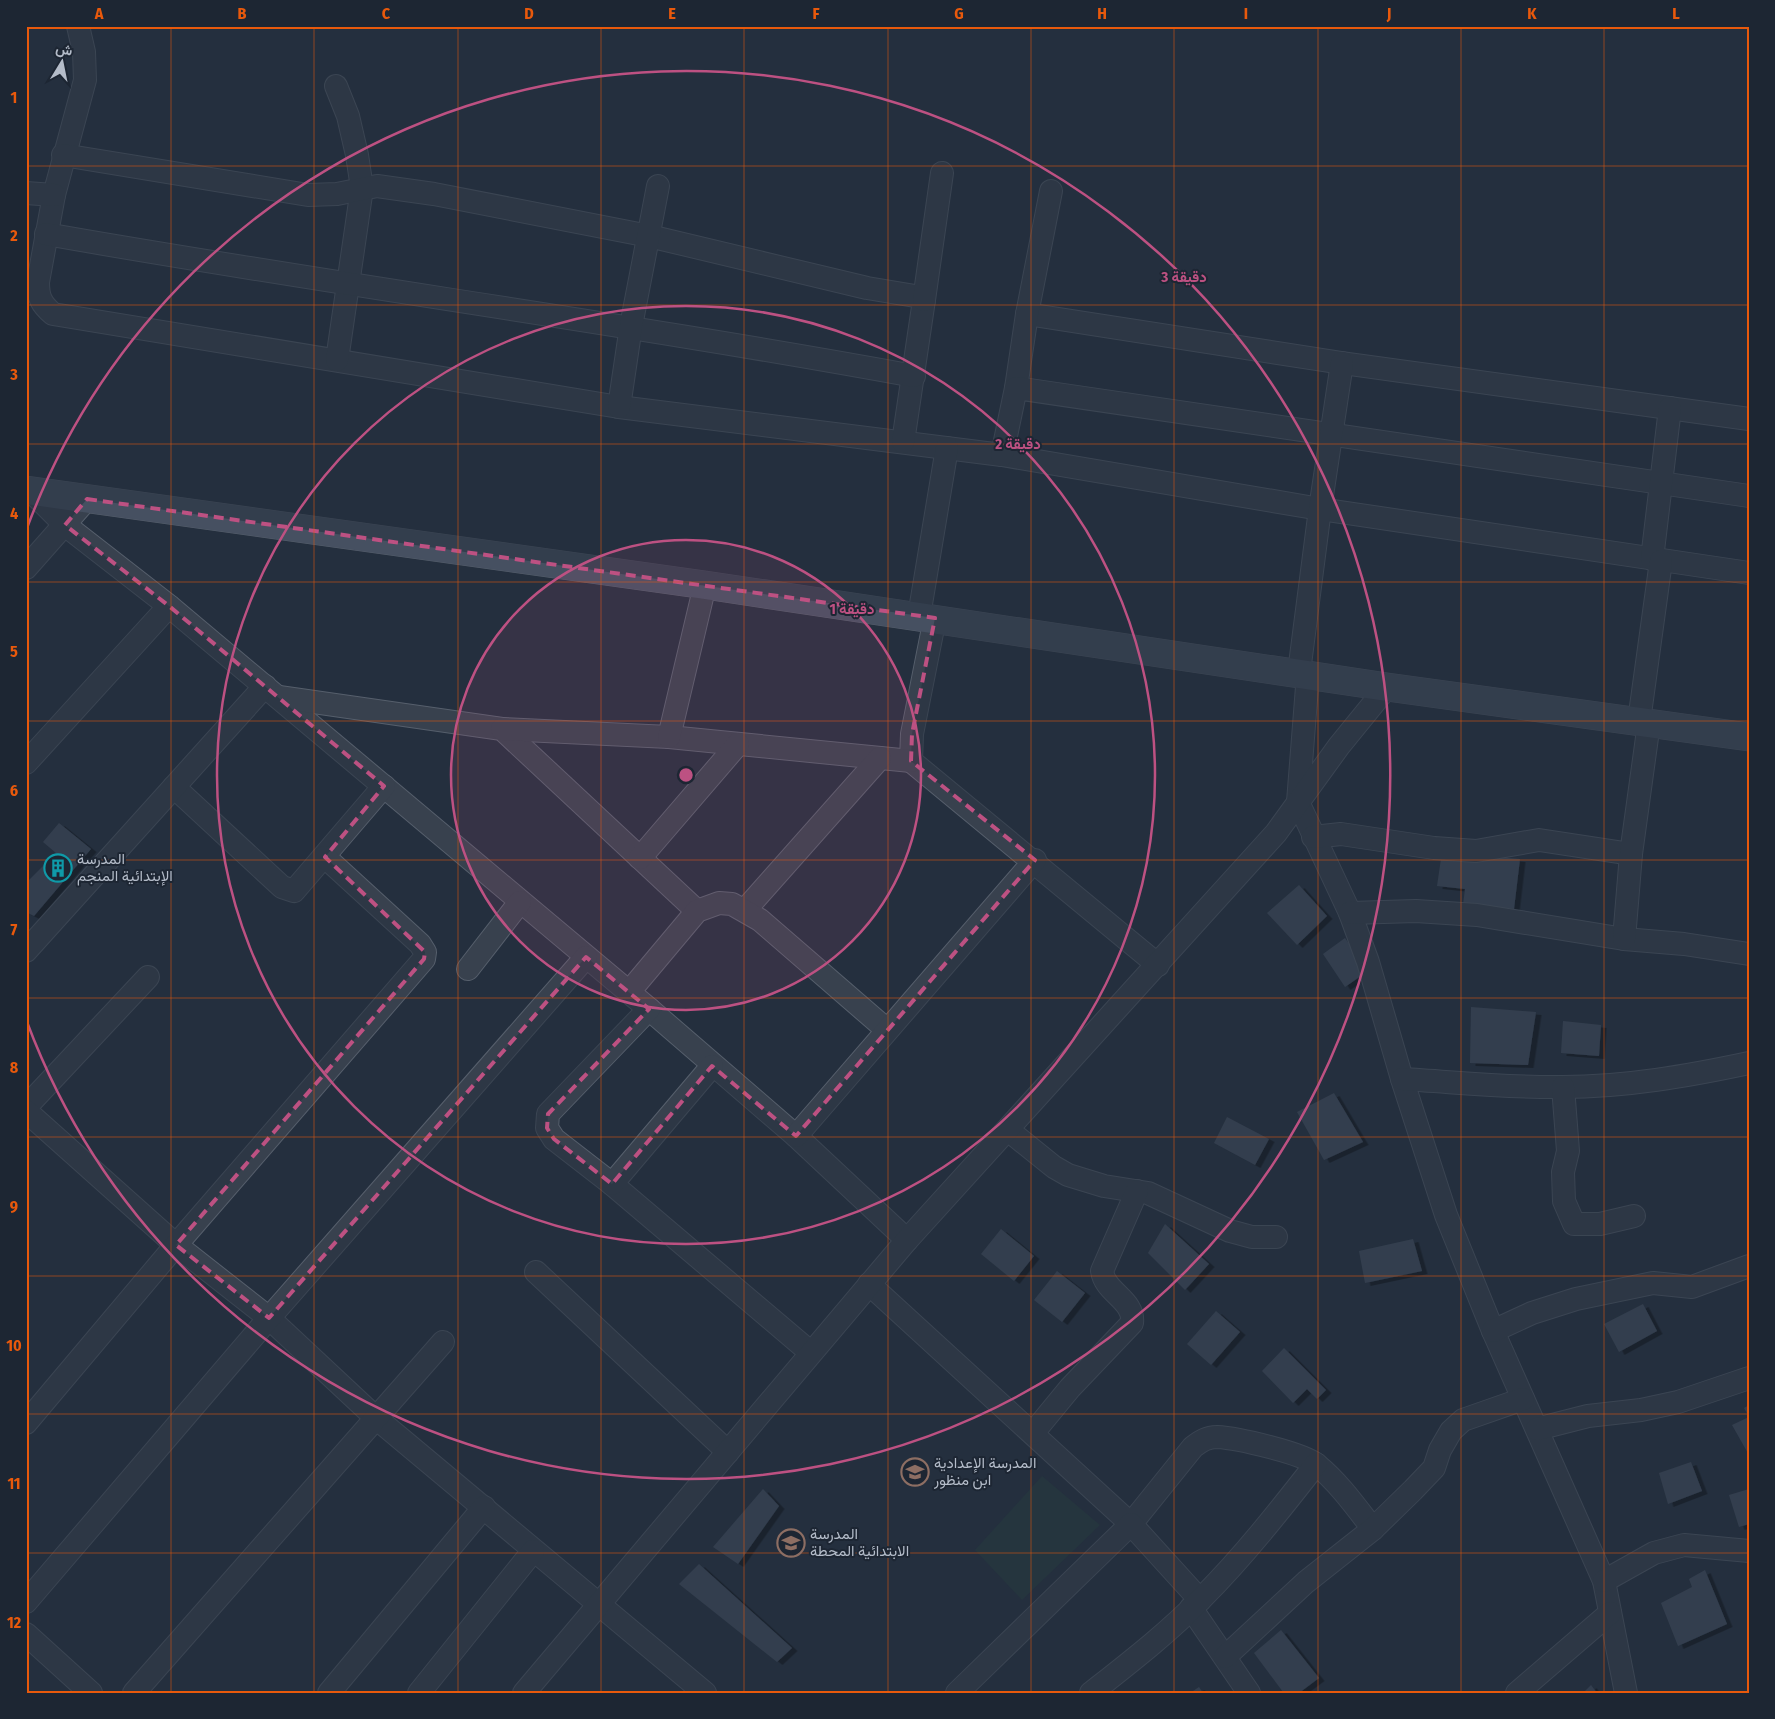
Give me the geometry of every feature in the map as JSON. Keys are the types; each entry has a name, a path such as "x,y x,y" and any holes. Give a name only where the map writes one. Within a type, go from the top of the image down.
{"main road":[{"path":"29,490 705,585 1387,687 1749,737"}],"street":[{"path":"78,26 84,52 85,80 63,156 54,196 46,234 38,295 43,306 53,314 619,407 1002,455 1320,509 1749,573"},
{"path":"336,86 348,116 362,188 337,360"},
{"path":"63,156 308,195 337,194 377,186 434,194 648,236 815,277 921,296 924,300"},
{"path":"903,442 942,173"},
{"path":"619,407 631,326 658,186"},
{"path":"1002,455 1016,388 1027,314 1051,191"},
{"path":"26,193 54,196"},
{"path":"46,234 348,285 631,326 914,376"},
{"path":"1027,314 1342,363 1749,419"},
{"path":"1342,363 1320,509 1303,673 1298,802 1350,913 1368,962 1402,1079 1446,1215 1493,1331 1604,1581 1626,1693"},
{"path":"1016,388 1749,496"},
{"path":"1624,939 1644,722 1661,483 1670,408"},
{"path":"911,761 912,734 947,448"},
{"path":"29,490 65,525 169,606 272,691 586,958 649,1009 712,1066 796,1136 907,1240"},
{"path":"26,568 87,499"},
{"path":"669,738 705,585"},
{"path":"26,763 169,606"},
{"path":"524,1693 810,1352 907,1240 1276,833 1387,687"},
{"path":"272,691 502,729 669,738 911,761 1035,860 1158,965"},
{"path":"26,951 174,787 272,691"},
{"path":"502,729 697,911"},
{"path":"640,858 738,744"},
{"path":"745,910 880,758"},
{"path":"174,787 288,890 294,891 299,888 384,786"},
{"path":"1313,836 1341,834 1434,848 1476,851 1538,840 1631,854"},
{"path":"26,1423 176,1245 424,959 425,952 420,944 325,856"},
{"path":"796,1136 1035,860"},
{"path":"468,970 520,902"},
{"path":"629,992 697,911 719,903 732,904 760,920 887,1030"},
{"path":"1350,913 1416,910 1477,915 1624,939 1684,944 1749,954"},
{"path":"26,1602 269,1318 586,958"},
{"path":"148,977 26,1109 176,1245 269,1318 376,1418 484,1506 534,1551 600,1603 705,1693"},
{"path":"649,1009 548,1114 547,1128 554,1140 612,1184 810,1352"},
{"path":"1402,1079 1563,1087 1676,1077 1749,1063"},
{"path":"612,1184 712,1066"},
{"path":"1563,1087 1568,1151 1563,1172 1564,1201 1574,1224 1600,1224 1634,1216"},
{"path":"1008,1130 1054,1167 1068,1175 1104,1186 1137,1191 1160,1198 1230,1231 1252,1236 1276,1237"},
{"path":"1034,1433 1070,1388 1132,1323 1133,1315 1130,1308 1103,1281 1102,1271 1137,1191"},
{"path":"1493,1331 1532,1313 1576,1299 1652,1283 1692,1287 1749,1266"},
{"path":"536,1272 728,1452"},
{"path":"869,1284 1034,1433 1131,1524 1196,1604 1225,1657 1249,1693"},
{"path":"134,1693 443,1342"},
{"path":"1536,1429 1588,1416 1641,1410 1678,1402 1749,1378"},
{"path":"1225,1657 1306,1582 1373,1530 1434,1468 1440,1450 1451,1431 1463,1420 1523,1399"},
{"path":"957,1693 1131,1524 1193,1447 1204,1439 1217,1437 1233,1440 1282,1451 1316,1464 1340,1488 1373,1530"},
{"path":"1091,1693 1196,1604 1282,1508 1316,1464"},
{"path":"330,1693 484,1506"},
{"path":"1604,1581 1654,1553 1684,1545 1749,1551"},
{"path":"419,1693 534,1551"},
{"path":"1517,1693 1610,1613"},
{"path":"26,1634 90,1693"}],"highlighted area":[{"path":"87,499 935,618 912,734 911,761 1035,860 796,1136 712,1066 612,1184 554,1139 547,1128 548,1114 649,1009 586,957 269,1318 176,1245 424,959 425,952 325,857 384,786 169,606 65,525"}],"green space":[{"path":"1042,1476 1100,1525 1022,1600 975,1550"}],"building":[{"name":"المدرسة الإبتدائية المنجم","path":"59,823 91,849 34,916 26,912 26,883 56,853 43,842"},
{"path":"1442,852 1520,859 1514,909 1463,905 1465,889 1437,886"},
{"path":"1299,885 1327,916 1297,945 1267,913"},
{"path":"1345,938 1368,971 1345,987 1323,954"},
{"path":"1471,1007 1536,1012 1528,1065 1470,1063"},
{"path":"1563,1021 1601,1025 1599,1056 1561,1053"},
{"path":"1334,1093 1363,1142 1324,1160 1297,1112"},
{"path":"1227,1117 1269,1139 1255,1165 1214,1143"},
{"path":"1165,1224 1209,1264 1185,1290 1148,1253"},
{"path":"1001,1229 1034,1256 1014,1281 981,1254"},
{"path":"1413,1239 1422,1271 1365,1283 1359,1251"},
{"path":"1057,1271 1085,1293 1062,1322 1034,1300"},
{"path":"1643,1304 1657,1331 1619,1352 1604,1324"},
{"path":"1216,1311 1240,1332 1211,1365 1187,1344"},
{"path":"1284,1348 1326,1390 1317,1399 1307,1389 1293,1403 1262,1371"},
{"path":"1749,1405 1749,1417 1744,1408"},
{"path":"1749,1417 1749,1455 1732,1425"},
{"path":"1691,1462 1702,1491 1668,1504 1659,1473"},
{"path":"763,1489 779,1506 738,1564 713,1547"},
{"path":"1749,1489 1749,1524 1739,1527 1729,1495"},
{"path":"699,1564 792,1648 777,1662 679,1584"},
{"path":"1705,1570 1727,1624 1678,1646 1661,1603 1692,1587 1689,1579"},
{"path":"1281,1630 1319,1678 1299,1693 1283,1692 1254,1653"},
{"path":"1591,1685 1597,1693 1583,1693"},
{"path":"1199,1687 1203,1693 1190,1693"}],"place":[{"name":"المدرسة الإبتدائية المنجم","path":"58,868"},
{"name":"المدرسة الإعدادية ابن منظور","path":"915,1472"},
{"name":"المدرسة الابتدائية المحطة","path":"791,1543"}]}
